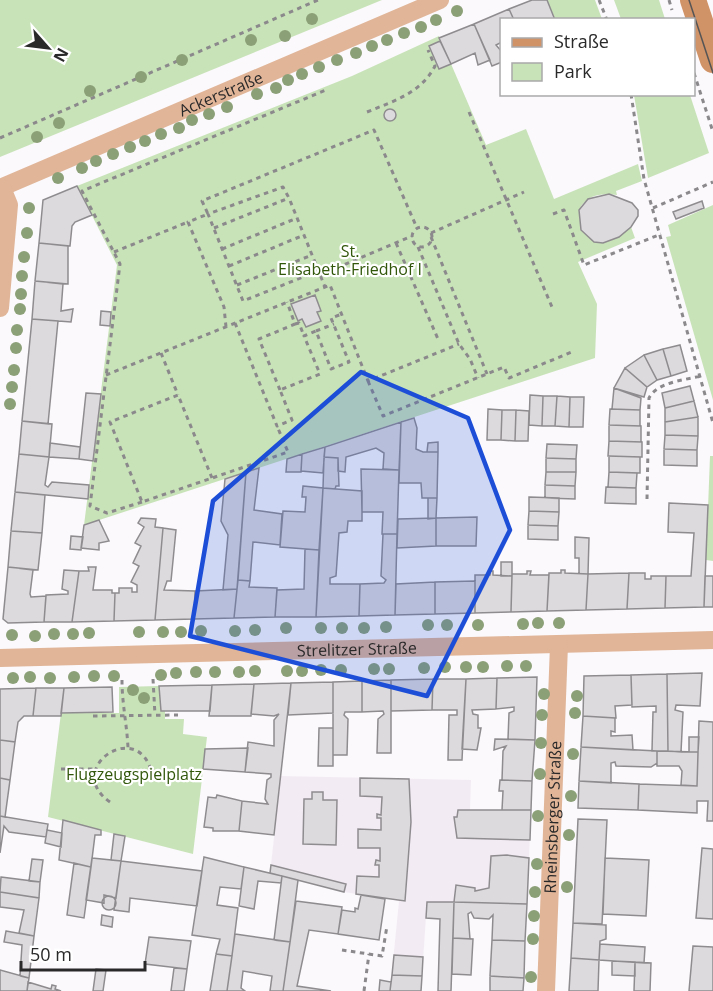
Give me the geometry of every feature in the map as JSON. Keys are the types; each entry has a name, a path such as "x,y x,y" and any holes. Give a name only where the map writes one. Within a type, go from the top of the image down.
{"main road":[{"path":"693,0 713,60"}],"street":[{"name":"Ackerstraße","path":"1,188 440,0"},
{"path":"0,308 9,205 1,188"},
{"name":"Strelitzer Straße","path":"0,658 713,640"},
{"name":"Rheinsberger Straße","path":"546,991 559,645"}],"path":[{"path":"0,138 318,0"},
{"path":"599,0 606,18"},
{"path":"367,112 414,92 422,84 435,66 428,50"},
{"path":"695,79 713,132"},
{"path":"236,323 288,452 107,513 90,506 120,264 82,191 326,90"},
{"path":"631,96 638,149 713,423"},
{"path":"469,112 552,307"},
{"path":"374,130 417,228 412,236 396,243 243,301 202,201 374,130"},
{"path":"653,208 713,182"},
{"path":"114,252 283,187 324,287"},
{"path":"418,247 428,245 431,235 524,192"},
{"path":"214,228 289,198"},
{"path":"553,214 564,210 584,265 661,234"},
{"path":"222,249 297,218"},
{"path":"188,222 224,307 226,327"},
{"path":"417,228 425,228 431,235 487,374"},
{"path":"229,266 304,235"},
{"path":"412,236 459,344 470,359 478,378"},
{"path":"396,243 438,339"},
{"path":"237,285 312,255"},
{"path":"106,375 330,285 383,416 504,367 509,378 574,351"},
{"path":"287,302 295,324"},
{"path":"316,331 331,369 349,362 331,318 342,314"},
{"path":"277,426 292,420 259,339 299,322 320,374 280,390"},
{"path":"304,336 334,324"},
{"path":"368,381 459,344"},
{"path":"161,353 212,478"},
{"path":"647,499 649,398 655,390 661,387 701,376"},
{"path":"100,426 178,395"},
{"path":"110,422 142,502"},
{"path":"153,679 155,715"},
{"path":"122,680 123,716 127,724 128,748"},
{"path":"93,716 178,715"},
{"path":"110,802 96,786 96,769 105,754 112,750 128,748 144,756 152,774"},
{"path":"61,769 96,769"},
{"path":"342,950 382,956 387,926"},
{"path":"364,991 369,954"}],"highlighted area":[{"path":"361,372 468,418 510,530 427,696 190,636 213,501"}],"shaded area":[{"path":"281,776 471,780 470,810 531,810 527,904 427,902 421,991 390,991 399,901 344,892 270,873"}],"green space":[{"path":"0,0 382,0 0,157"},
{"path":"547,0 595,0 602,18 555,18"},
{"path":"614,0 659,0 665,18 621,18"},
{"name":"St. Elisabeth-Friedhof I","path":"439,36 486,145 526,129 554,199 638,164 642,181 616,191 617,195 605,194 590,198 579,210 581,230 594,242 612,240 631,227 635,238 578,262 597,304 595,358 84,525 117,265 77,186 352,76"},
{"path":"634,96 690,96 709,153 648,178"},
{"path":"713,205 713,400 666,237 671,236 668,225"},
{"path":"710,456 713,456 713,561 706,560"},
{"name":"Flugzeugspielplatz","path":"159,686 161,711 165,711 165,719 184,719 183,734 207,737 193,854 48,817 61,713 119,713 119,687"}],"building":[{"path":"532,0 547,0 554,18 513,18 509,9"},
{"path":"509,9 513,18 500,18 500,43 496,45 500,50 500,63 492,66 474,24"},
{"path":"474,24 490,60 478,65 475,53 451,64 439,38"},
{"path":"440,41 451,64 439,69 429,46"},
{"path":"392,109 396,115 392,121 388,121 384,113"},
{"path":"77,186 92,215 75,222 72,226 70,246 39,243 43,200"},
{"path":"609,194 632,203 638,210 638,216 631,227 619,237 603,243 594,242 581,230 579,210 588,199"},
{"path":"702,201 704,208 676,219 673,212"},
{"path":"39,243 68,246 68,284 35,281"},
{"path":"35,281 63,284 61,311 73,309 71,322 32,319"},
{"path":"315,295 321,311 317,312 321,321 306,327 302,319 298,321 291,304"},
{"path":"101,311 111,312 110,326 100,325"},
{"path":"32,319 58,321 48,424 22,421"},
{"path":"680,345 687,371 671,376 663,349"},
{"path":"663,349 671,376 657,380 644,355"},
{"path":"644,355 657,380 647,387 625,368"},
{"path":"625,368 647,387 644,397 614,388"},
{"path":"690,386 694,401 665,408 662,393"},
{"path":"614,388 641,398 640,410 612,409"},
{"path":"86,393 101,394 93,461 79,459"},
{"path":"530,395 543,396 542,426 529,425"},
{"path":"543,396 557,396 555,426 542,426"},
{"path":"557,396 570,397 569,427 555,426"},
{"path":"570,397 584,397 583,427 569,427"},
{"path":"694,401 698,417 665,422 665,408"},
{"path":"488,409 502,410 501,440 487,440"},
{"path":"610,409 640,410 640,426 609,425"},
{"path":"502,410 516,410 515,441 501,440"},
{"path":"516,410 529,411 528,441 515,441"},
{"path":"698,417 698,436 665,435 665,422"},
{"path":"414,418 417,428 416,449 423,452 438,452 437,498 422,498 421,483 399,483 401,422"},
{"path":"22,421 52,424 49,457 19,454"},
{"path":"401,422 399,470 383,469 384,453 376,448 346,457 345,472 338,471 338,458 324,457 325,447"},
{"path":"609,425 641,426 641,442 609,441"},
{"path":"665,435 698,436 697,450 664,449"},
{"path":"609,441 642,442 642,457 608,456"},
{"path":"438,442 438,452 427,452 428,443"},
{"path":"50,443 80,447 79,459 49,457"},
{"path":"547,444 577,445 576,459 546,458"},
{"path":"325,447 323,473 301,471 302,454"},
{"path":"664,449 697,450 697,466 664,465"},
{"path":"19,454 49,457 45,485 48,487 52,482 89,485 88,499 15,492"},
{"path":"302,454 301,472 286,472 287,459"},
{"path":"609,456 640,457 640,473 609,472"},
{"path":"324,457 338,458 339,486 335,489 323,488"},
{"path":"546,458 576,459 576,472 546,472"},
{"path":"259,468 254,510 282,514 280,545 253,542 250,581 238,580 246,472"},
{"path":"361,469 399,470 397,534 382,534 383,512 362,512"},
{"path":"246,472 237,589 223,590 228,535 221,521 225,479"},
{"path":"546,472 576,472 575,486 545,485"},
{"path":"609,472 637,473 636,488 608,487"},
{"path":"545,485 575,486 575,499 545,498"},
{"path":"303,486 323,488 319,550 280,547 283,511 305,512 306,497 302,497"},
{"path":"606,487 636,488 636,504 605,503"},
{"path":"323,488 362,491 362,521 348,521 347,532 339,533 336,576 330,578 330,584 360,584 359,616 316,617"},
{"path":"15,492 45,495 42,533 11,531"},
{"path":"529,497 559,498 559,512 529,511"},
{"path":"428,498 437,498 436,518 428,519"},
{"path":"669,503 708,505 704,607 665,608 666,576 691,576 694,533 668,532"},
{"path":"529,511 559,512 558,526 528,525"},
{"path":"477,517 476,546 436,546 436,518"},
{"path":"141,518 156,519 155,527 163,528 155,620 114,621 115,593 119,593 119,588 132,588 132,592 137,592 137,585 131,582 139,566 133,563 141,546 135,543 144,527 138,523"},
{"path":"436,518 436,546 397,548 398,519"},
{"path":"99,520 109,541 99,543 99,550 81,548 84,525"},
{"path":"528,525 558,526 558,540 528,539"},
{"path":"163,528 176,530 171,581 167,581 164,590 195,591 194,619 155,620"},
{"path":"11,531 42,533 38,570 8,567"},
{"path":"383,534 397,534 395,615 359,616 360,584 384,583 386,580 381,576"},
{"path":"71,536 83,537 81,550 70,549"},
{"path":"575,537 589,538 588,574 579,574 579,558 575,558"},
{"path":"305,549 319,550 316,617 275,617 277,590 304,589"},
{"path":"501,562 512,562 512,576 501,576"},
{"path":"8,567 33,570 30,594 31,597 46,596 44,622 8,623 3,619"},
{"path":"88,567 96,567 93,590 112,590 112,593 115,593 114,621 72,622 79,571 89,571"},
{"path":"64,570 79,571 72,622 44,622 46,595 68,594 68,591 62,589"},
{"path":"561,570 565,570 565,573 588,574 586,610 547,611 549,573 561,573"},
{"path":"490,571 493,571 493,575 512,576 511,612 475,613 475,575 490,575"},
{"path":"527,571 531,571 530,575 549,575 547,611 511,612 512,574 527,574"},
{"path":"629,573 645,573 645,579 651,579 651,576 666,576 665,608 627,609"},
{"path":"629,573 627,609 586,610 588,574"},
{"path":"705,576 713,576 713,607 704,607"},
{"path":"238,580 250,581 249,587 277,588 275,617 234,618"},
{"path":"475,581 475,613 435,614 435,582"},
{"path":"435,582 435,614 395,615 396,584"},
{"path":"237,589 234,618 194,619 195,591"},
{"path":"702,673 700,706 676,705 675,710 683,712 681,752 668,751 667,674"},
{"path":"667,674 668,751 652,751 653,712 656,712 656,706 632,707 631,675"},
{"path":"631,675 632,705 615,706 616,718 583,716 584,676"},
{"path":"537,677 535,740 508,739 509,713 514,711 514,707 496,709 497,678"},
{"path":"497,678 496,709 472,710 473,714 478,715 478,728 481,728 477,750 462,749 466,679"},
{"path":"433,679 466,679 462,760 448,760 449,715 457,715 457,710 432,710"},
{"path":"433,679 432,710 391,711 391,680"},
{"path":"391,680 391,753 377,753 378,719 384,714 383,711 362,712 362,681"},
{"path":"362,681 362,712 345,712 344,715 348,719 347,755 333,755 333,682"},
{"path":"333,682 333,713 288,715 291,683"},
{"path":"291,683 274,835 239,831 242,801 268,804 265,799 267,780 271,777 271,774 245,772 248,742 274,746 274,720 279,714 274,716 251,714 254,684"},
{"path":"254,684 251,716 209,716 212,685"},
{"path":"212,685 210,711 161,711 159,686"},
{"path":"112,687 113,712 61,713 64,688"},
{"path":"36,688 64,688 61,716 33,716"},
{"path":"36,688 33,716 24,716 18,722 15,742 0,740 0,689"},
{"path":"583,716 615,718 615,732 611,731 611,736 632,735 633,750 581,747"},
{"path":"699,721 713,722 713,821 707,821 708,801 697,801 697,813 638,810 639,784 697,786"},
{"path":"319,728 333,728 333,766 318,766"},
{"path":"689,737 699,737 698,752 689,752"},
{"path":"495,739 535,740 532,781 502,780 503,751 506,746 494,750"},
{"path":"0,740 15,742 10,780 0,778"},
{"path":"581,747 657,751 657,763 651,767 616,766 615,762 611,763 611,783 579,781"},
{"path":"248,748 245,772 203,769 205,749"},
{"path":"657,751 698,752 697,786 681,785 682,771 679,766 657,766"},
{"path":"0,778 10,780 5,817 0,816"},
{"path":"360,778 409,779 411,822 405,901 356,894 357,876 379,877 379,865 375,865 376,860 380,861 380,848 358,848 358,829 381,830 381,818 377,818 377,814 381,815 382,797 360,796"},
{"path":"500,780 532,781 531,810 502,810 503,791 499,791"},
{"path":"579,781 639,784 638,810 578,808"},
{"path":"312,792 323,792 323,800 337,800 336,845 303,844 304,799 312,799"},
{"path":"217,795 242,801 239,831 213,831 213,828 204,827 208,797 216,798"},
{"path":"458,810 531,810 530,840 457,838 454,817 457,817"},
{"path":"0,816 48,824 46,837 9,832 4,826 0,853"},
{"path":"578,819 607,820 602,924 573,923"},
{"path":"63,820 101,830 101,835 95,835 91,867 59,860"},
{"path":"47,830 62,833 61,847 45,843"},
{"path":"114,834 125,836 121,861 111,860"},
{"path":"702,848 713,849 713,919 696,918"},
{"path":"507,855 529,858 527,904 454,902 456,885 475,888 475,891 489,888 491,856"},
{"path":"204,857 244,867 241,889 220,887 217,905 238,908 232,956 216,954 220,939 192,935"},
{"path":"92,858 121,861 116,898 104,895 104,903 86,900"},
{"path":"605,858 649,860 646,916 603,914"},
{"path":"32,859 43,860 40,882 29,881"},
{"path":"121,861 202,871 197,906 130,898 129,912 114,910"},
{"path":"74,863 91,867 84,918 67,915"},
{"path":"271,865 346,884 344,892 270,873"},
{"path":"244,867 282,876 281,883 258,881 254,909 239,906"},
{"path":"282,876 298,880 290,942 274,940"},
{"path":"1,877 40,882 39,898 0,892"},
{"path":"0,892 39,898 34,936 19,933 24,910 0,907"},
{"path":"361,895 385,899 379,940 338,934 342,910 355,912 355,908 358,909"},
{"path":"106,896 112,896 116,903 112,910 106,910 102,906 102,900"},
{"path":"296,901 342,907 338,934 309,930 297,986 331,991 283,991"},
{"path":"427,902 454,902 451,991 438,991 440,919 426,918"},
{"path":"454,902 527,904 525,941 492,940 493,915 489,919 474,918 471,912 468,914 470,939 453,938"},
{"path":"102,915 113,917 112,927 101,925"},
{"path":"573,923 606,925 606,939 600,941 599,960 571,958"},
{"path":"6,931 34,936 29,978 20,976 22,945 4,942"},
{"path":"235,934 290,942 283,991 270,991 272,976 243,971 241,988 245,991 227,991"},
{"path":"149,937 191,941 187,969 145,964"},
{"path":"453,938 473,939 471,975 452,974"},
{"path":"492,940 525,941 524,978 490,976"},
{"path":"600,944 645,947 644,963 599,960"},
{"path":"693,946 713,947 713,991 689,991"},
{"path":"216,954 232,956 227,991 210,991"},
{"path":"394,955 423,957 422,976 392,975"},
{"path":"571,958 599,960 598,991 569,991"},
{"path":"612,961 635,962 635,976 612,975"},
{"path":"635,962 651,963 650,991 634,991"},
{"path":"174,968 187,969 184,991 171,991"},
{"path":"96,969 106,970 103,991 93,991"},
{"path":"0,970 29,978 27,991 0,991"},
{"path":"392,975 422,976 421,991 390,991"},
{"path":"490,976 524,978 523,991 490,991"},
{"path":"380,980 391,982 390,991 379,991"},
{"path":"28,982 51,989 52,985 56,986 55,989 61,991 27,991"}],"tram line":[{"path":"689,0 695,18"},
{"path":"695,18 713,73"}]}
